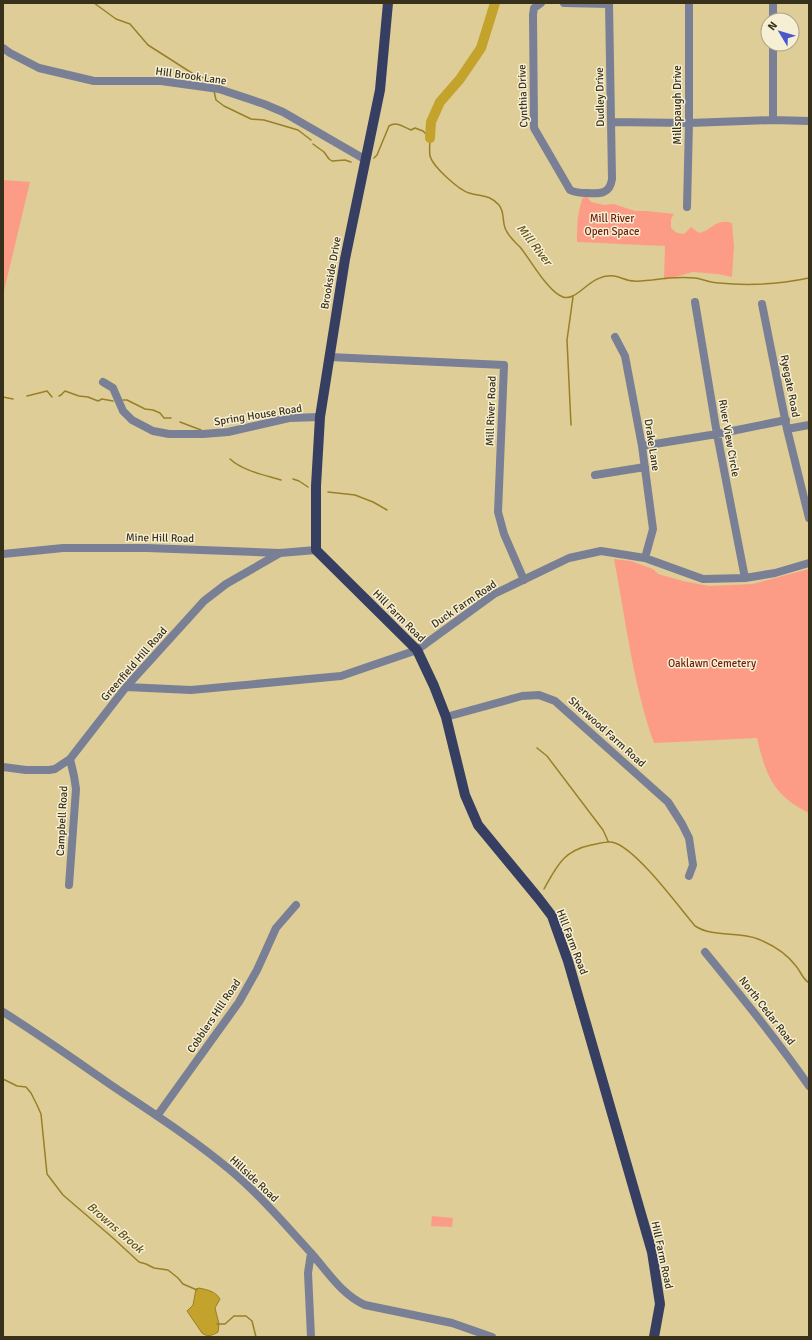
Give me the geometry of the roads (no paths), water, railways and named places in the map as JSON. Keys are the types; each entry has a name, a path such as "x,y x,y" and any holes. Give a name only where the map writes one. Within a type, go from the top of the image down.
{"main road":[{"name":"Brookside Drive","path":"316,550 316,486 320,417 345,259 380,90 388,3"},
{"name":"Hill Farm Road","path":"316,550 417,650 434,686 446,717 465,795 478,825 552,916 568,961 652,1252 660,1304 654,1337"}],"street":[{"name":"Cynthia Drive","path":"541,3 534,8 533,15 534,128 570,190 576,193 598,194 608,189"},
{"path":"564,3 609,3"},
{"name":"Dudley Drive","path":"608,189 612,179 609,3"},
{"name":"Millspaugh Drive","path":"687,207 689,3"},
{"name":"Hill Brook Lane","path":"3,48 39,68 94,81 161,81 219,89 283,112 366,160"},
{"path":"773,52 773,120"},
{"path":"611,122 689,123 773,120 809,121"},
{"name":"River View Circle","path":"695,302 717,434 746,578"},
{"name":"Ryegate Road","path":"762,304 787,425 809,518"},
{"name":"Drake Lane","path":"615,337 624,356 642,446 653,529 645,558"},
{"name":"Mill River Road","path":"329,357 504,365 498,512 504,534 524,580"},
{"name":"Spring House Road","path":"103,382 113,388 123,411 132,420 153,431 169,434 228,432 289,418 320,417"},
{"path":"642,446 787,425 809,425"},
{"path":"595,475 644,467"},
{"name":"Mine Hill Road","path":"3,554 63,548 139,548 280,553 316,550"},
{"name":"Duck Farm Road","path":"126,687 191,690 341,676 417,650 494,594 569,558 600,552 645,558 703,579 746,578 775,573 809,563"},
{"name":"Greenfield Hill Road","path":"3,767 26,770 49,770 55,769 70,759 126,687 204,602 226,584 280,553"},
{"name":"Sherwood Farm Road","path":"446,717 522,696 538,695 555,701 668,802 689,838 693,865 689,876"},
{"name":"Campbell Road","path":"69,885 76,789 70,759"},
{"name":"Cobblers Hill Road","path":"157,1116 239,1002 257,970 276,928 296,905"},
{"name":"North Cedar Road","path":"705,952 748,1004 809,1086"},
{"name":"Hillside Road","path":"3,1012 157,1116 230,1170 257,1194 311,1253 344,1292 354,1300 365,1305 452,1323 492,1337"},
{"path":"311,1253 308,1273 311,1337"}],"waterway":[{"path":"94,3 116,19 130,24 148,45 195,75 208,79"},
{"name":"Mill River","path":"430,138 431,122 440,102 460,79 481,48 495,3"},
{"path":"214,91 216,100 224,106 251,119 264,120 298,130 311,140"},
{"name":"Mill River","path":"374,158 377,155 389,126 397,124 411,130 415,128 423,131 430,138 430,156 436,166 459,188 469,193 489,197 499,205 508,234 520,247 551,289 563,297 574,295 591,283 606,276 614,276 636,281 695,278 716,283 741,284 787,282 809,278"},
{"path":"313,144 324,152 332,161 345,160 351,162"},
{"path":"571,425 567,340 573,297"},
{"path":"27,396 47,391 52,397"},
{"path":"59,396 65,391 98,401 102,399 113,401"},
{"path":"3,397 13,399"},
{"path":"123,400 127,400 145,409 160,413 164,418 171,418"},
{"path":"180,422 201,430"},
{"path":"230,459 248,470 281,480"},
{"path":"293,479 308,487"},
{"path":"328,492 355,495 373,502 387,510"},
{"path":"537,748 547,756 603,830 608,841"},
{"path":"544,889 557,867 567,855 591,845 603,842 615,843 624,848 646,868 695,926 710,932 742,935 758,939 769,944 788,957 809,983"},
{"name":"Browns Brook","path":"3,1079 17,1086 26,1087 31,1093 41,1114 47,1174 63,1195 139,1262 154,1268 168,1270 183,1284 197,1290"},
{"name":"Browns Brook","path":"217,1324 225,1324 234,1316 246,1316 252,1321 256,1337"}],"park label":[{"name":"Mill River Open Space","path":"612,224"},
{"name":"Oaklawn Cemetery","path":"712,663"}]}
